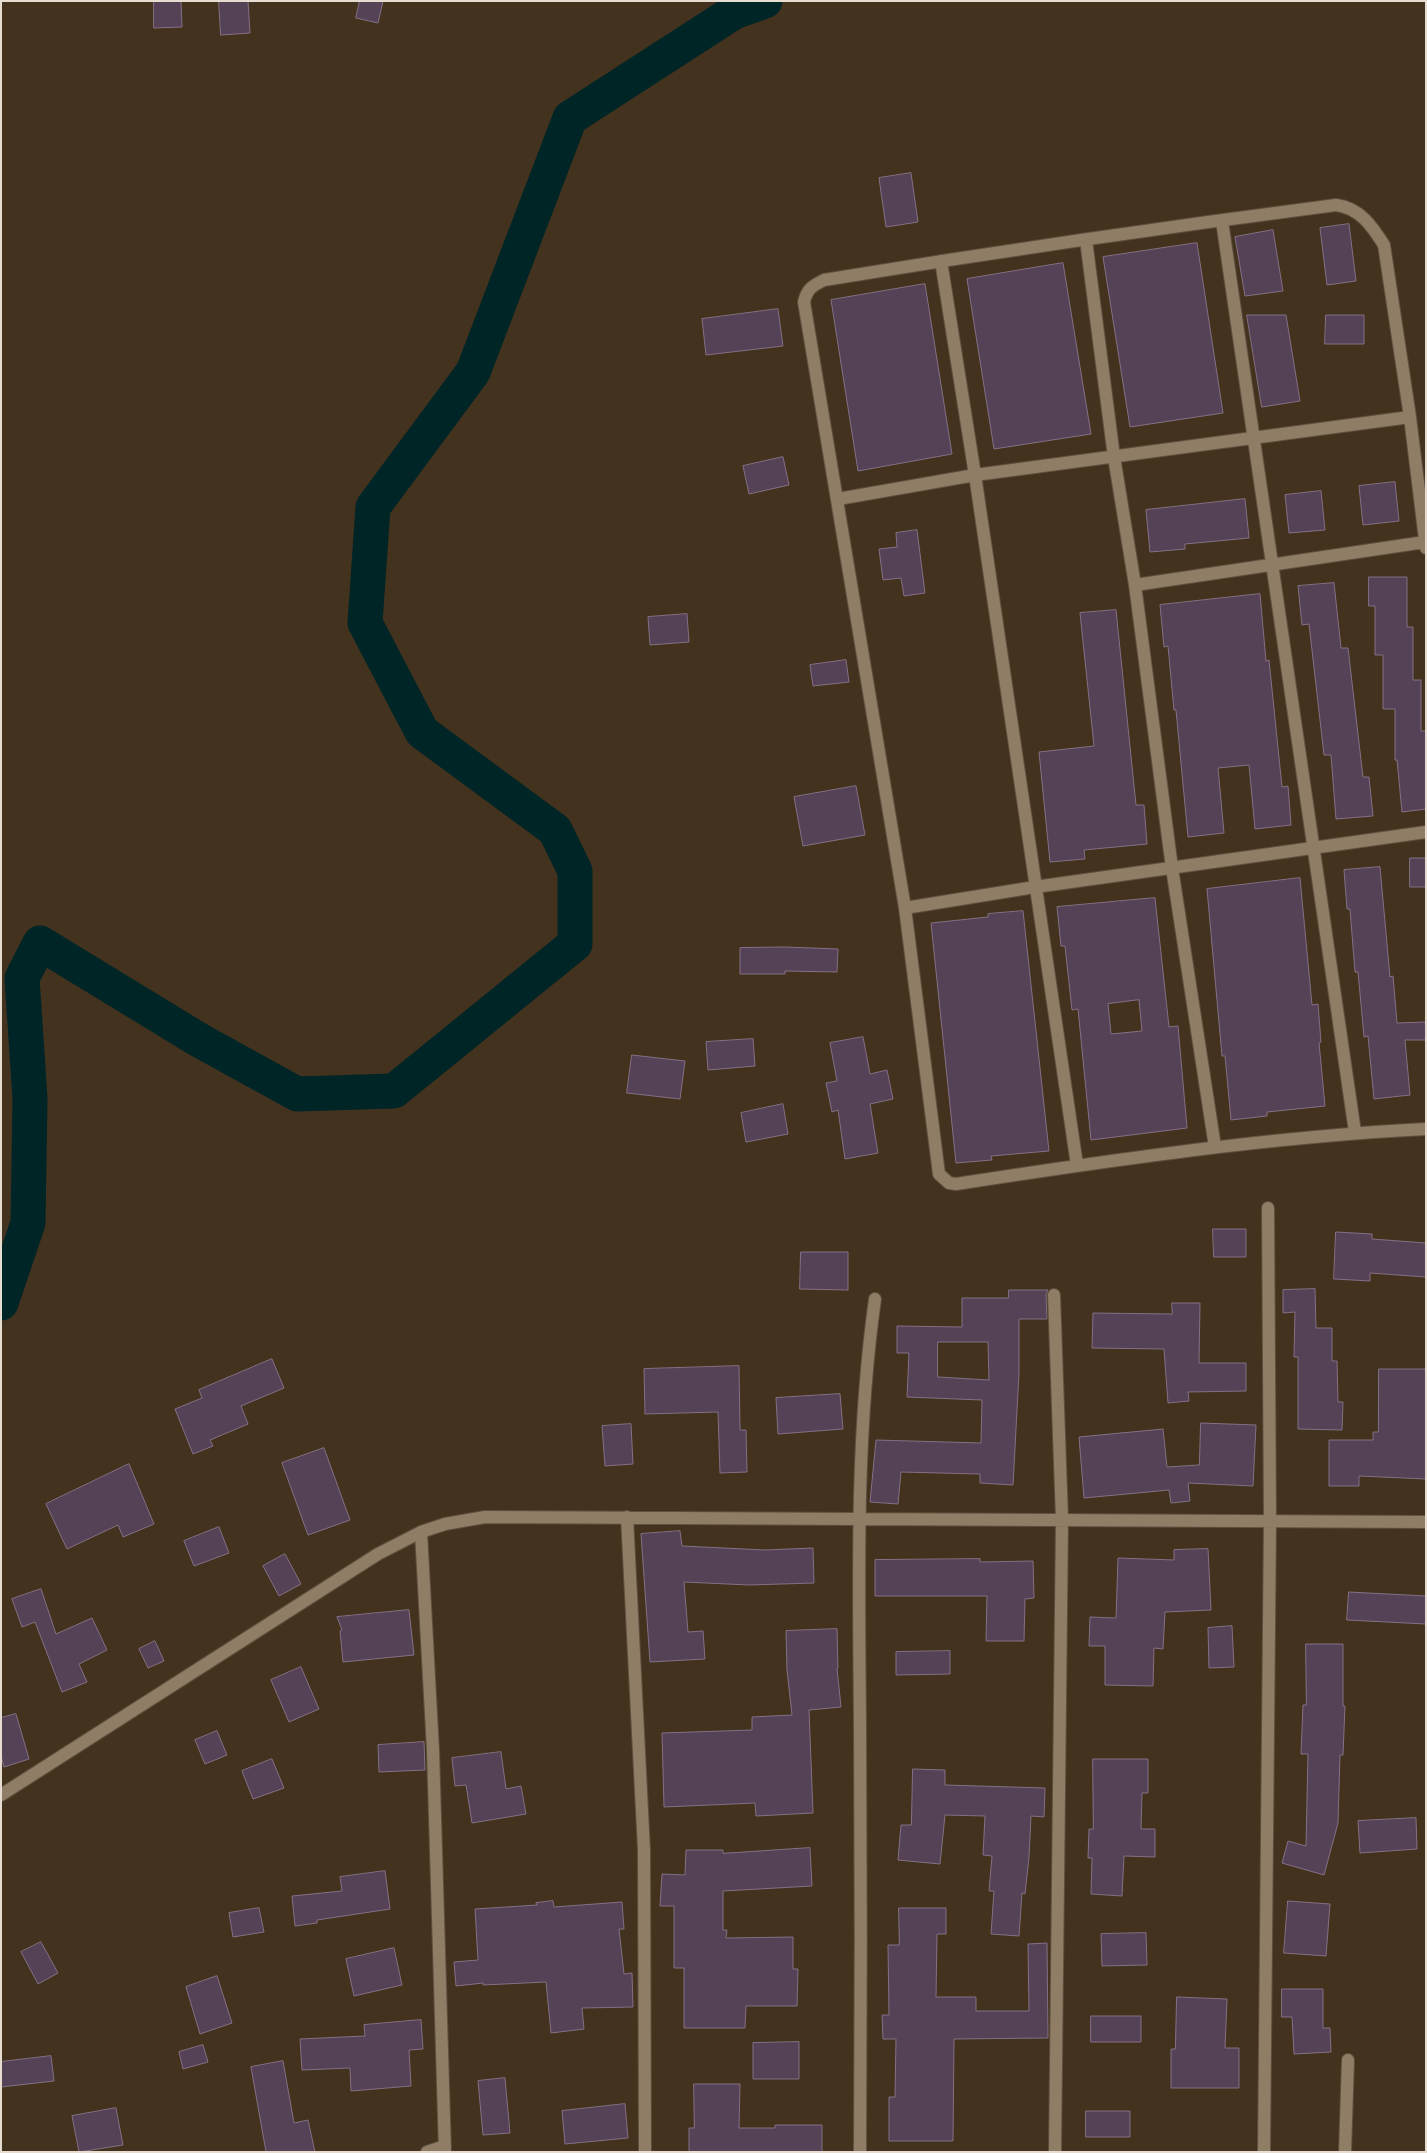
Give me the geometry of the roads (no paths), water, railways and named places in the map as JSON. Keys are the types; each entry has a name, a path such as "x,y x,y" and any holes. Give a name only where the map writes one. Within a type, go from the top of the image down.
{"street":[{"path":"1135,585 1425,545 1410,417 1384,245 1372,226 1356,211 1336,205 941,261 824,280 811,286 806,293 804,302 905,908 939,1174 949,1183 956,1184 1215,1147 1355,1132 1426,1129"},
{"path":"1222,221 1273,565 1312,848 1355,1132"},
{"path":"1086,240 1114,457 1135,585 1172,868 1215,1147"},
{"path":"941,261 975,475 1077,1166"},
{"path":"838,499 975,475 1410,417"},
{"path":"905,908 1035,887 1426,832"},
{"path":"1264,2152 1270,1520 1268,1208"},
{"path":"1054,1295 1062,1519 1056,2152"},
{"path":"860,2152 862,1938 858,1520 863,1402 875,1299"},
{"path":"1,1795 378,1554 421,1532 445,1524 485,1517 1426,1522"},
{"path":"627,1517 644,1850 645,2152"},
{"path":"421,1532 433,1750 445,2149 427,2152"},
{"path":"1345,2152 1348,2060"}],"waterway":[{"path":"1,1303 28,1223 30,1099 22,978 40,943 199,1040 297,1094 394,1091 575,944 575,871 555,830 422,732 365,623 373,507 473,372 570,118 734,12 765,1"}]}
